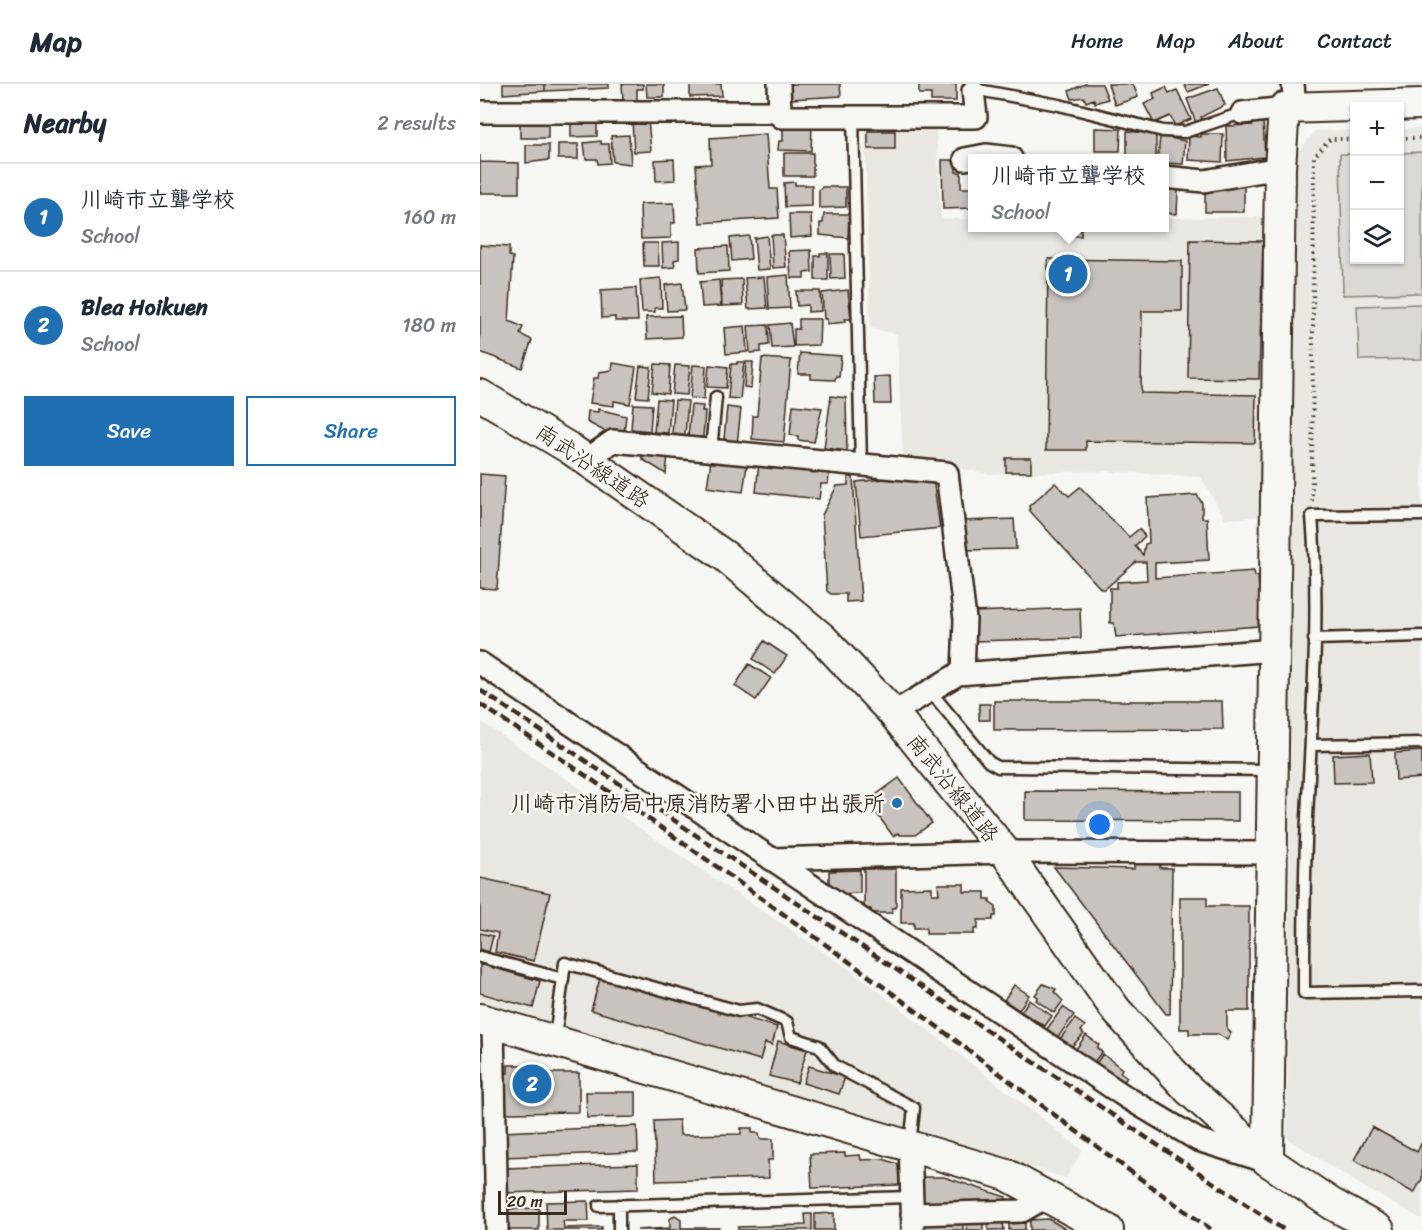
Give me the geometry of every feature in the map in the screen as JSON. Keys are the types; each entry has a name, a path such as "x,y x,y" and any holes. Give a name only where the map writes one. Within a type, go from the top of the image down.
{"street":[{"path":"778,84 781,117 976,117 971,87"},
{"path":"1242,113 1291,99 1412,98"},
{"path":"480,663 1126,1097 1198,1140 1268,1161 1280,168 1291,99"},
{"path":"480,112 780,112"},
{"path":"1169,178 1204,182 1280,168"},
{"name":"南武沿線道路","path":"480,395 586,460 725,556 823,639 893,713 1005,852 1116,1010 1188,1089 1268,1161 1332,1204 1378,1230"},
{"path":"586,460 613,441 947,472 965,619 963,674"},
{"path":"893,713 963,674 1275,650"},
{"path":"771,859 1005,852 1273,853"},
{"path":"497,1230 486,1021 1008,1175 1048,1196 1093,1226"},
{"path":"910,1145 912,1214 1022,1211 1048,1196"}],"lane":[{"path":"971,87 1059,105 1163,131 1185,132 1242,113"},
{"path":"853,117 861,465"},
{"path":"711,451 716,397"},
{"path":"1422,515 1312,516 1314,639 1305,842 1304,993 1422,991"},
{"path":"1314,639 1422,636"},
{"path":"930,691 989,762 998,767 1274,770"},
{"path":"1311,745 1422,743"},
{"path":"480,957 563,979"},
{"path":"554,1041 565,963 739,1011 757,1009 787,1022 791,1037 819,1046 835,1066 914,1108 910,1145"},
{"path":"619,1205 619,1230"},
{"path":"599,1206 912,1214"}],"path":[{"path":"1404,138 1422,138"},
{"path":"1312,516 1314,157 1330,139 1350,139"}],"shaded area":[{"path":"869,126 936,126 941,219 968,219 968,232 1169,232 1169,218 1268,217 1265,516 1225,519 1201,477 1105,471 988,474 903,458 897,334 870,328 865,132"},
{"path":"1422,128 1422,1219 1362,1186 1287,1138 1297,154 1315,131 1350,130 1350,264 1404,264 1404,129"},
{"path":"1422,152 1422,293 1343,295 1340,154 1350,154 1350,264 1404,264 1404,153"},
{"path":"1422,304 1422,359 1359,360 1357,306"},
{"path":"480,721 859,976 1082,1150 1066,1178 919,1131 480,1002"}],"building":[{"path":"503,84 545,84 545,91 503,94"},
{"path":"545,84 609,84 609,88 545,91"},
{"path":"622,84 643,84 643,89 637,89 637,100 623,100"},
{"path":"646,84 664,84 664,97 647,97"},
{"path":"690,84 721,84 722,96 690,97"},
{"path":"790,84 840,84 841,96 791,99"},
{"path":"919,84 956,84 956,101 931,101 931,94 919,94"},
{"path":"1085,84 1102,84 1108,99 1095,103 1094,99 1086,102 1084,97 1072,99 1069,91"},
{"path":"1108,84 1133,84 1138,97 1115,105"},
{"path":"1184,84 1209,84 1188,92"},
{"path":"1166,87 1169,93 1177,90 1191,119 1175,126 1170,116 1154,123 1144,104 1155,99 1153,93"},
{"path":"1218,88 1225,105 1201,117 1203,121 1196,123 1187,99"},
{"path":"520,118 548,119 548,138 520,138"},
{"path":"571,119 597,119 597,136 571,137"},
{"path":"648,120 651,151 634,152 632,121"},
{"path":"1253,120 1263,120 1265,157 1227,161 1226,126 1253,125"},
{"path":"783,124 812,124 811,151 778,150 779,141 783,141"},
{"path":"1095,128 1121,129 1120,151 1095,151"},
{"path":"868,131 895,131 895,149 868,149"},
{"path":"1127,131 1156,134 1156,154 1127,154"},
{"path":"766,134 770,189 777,189 779,218 700,223 696,165 711,164 710,138"},
{"path":"1201,134 1223,134 1222,162 1188,160 1189,136 1201,137"},
{"path":"629,135 631,164 613,162 611,136"},
{"path":"1160,136 1185,141 1183,164 1169,163 1169,154 1158,154"},
{"path":"601,141 601,144 609,144 610,163 598,164 597,159 586,159 584,143"},
{"path":"558,144 578,144 578,159 558,159"},
{"path":"526,145 549,145 549,160 526,163"},
{"path":"784,153 813,153 813,176 784,176"},
{"path":"674,159 675,180 656,181 655,160"},
{"path":"942,160 955,160 956,172 961,172 961,188 968,188 968,208 943,209"},
{"path":"480,162 519,163 519,193 480,193"},
{"path":"795,182 795,185 812,185 812,206 785,207 784,183"},
{"path":"1205,185 1244,185 1244,212 1205,212"},
{"path":"822,187 846,187 846,207 819,208 819,190"},
{"path":"1169,189 1178,190 1177,214 1169,213"},
{"path":"674,203 675,223 671,223 671,238 641,239 640,204"},
{"path":"789,214 811,214 812,236 790,238"},
{"path":"824,214 849,214 848,238 820,235 820,223 823,223"},
{"path":"1063,232 1081,232 1081,236 1063,236"},
{"path":"771,235 783,235 786,267 773,268"},
{"path":"749,236 751,259 732,261 730,238"},
{"path":"767,236 770,269 757,270 754,238"},
{"path":"1190,240 1263,241 1259,379 1188,378"},
{"path":"679,242 679,259 674,260 675,267 663,268 662,243"},
{"path":"643,243 658,243 659,266 644,266"},
{"path":"480,245 509,247 509,256 513,257 509,321 523,327 520,334 532,340 522,368 480,352"},
{"path":"728,246 729,271 699,273 698,248"},
{"path":"811,250 812,272 804,273 804,278 791,278 789,251"},
{"path":"820,253 828,253 828,280 815,280 815,256 820,256"},
{"path":"830,254 844,254 845,278 831,279"},
{"path":"1048,259 1182,261 1182,311 1142,311 1141,393 1256,395 1255,443 1086,441 1086,450 1046,450"},
{"path":"788,275 790,308 769,309 767,277"},
{"path":"764,277 767,308 748,309 745,278"},
{"path":"661,278 662,308 655,308 655,312 642,312 640,280"},
{"path":"742,279 743,305 722,306 721,280"},
{"path":"719,280 721,306 702,307 700,282"},
{"path":"682,283 685,310 667,311 665,285"},
{"path":"636,288 638,321 615,321 615,317 602,318 601,290"},
{"path":"848,290 851,319 845,319 846,322 827,324 827,319 824,319 822,293"},
{"path":"796,291 820,291 821,311 808,312 808,305 797,306"},
{"path":"681,316 682,337 647,339 646,317"},
{"path":"799,319 820,319 819,345 794,346 794,329 799,329"},
{"path":"790,323 793,347 772,348 770,325"},
{"path":"768,325 769,345 761,346 761,352 750,353 748,326"},
{"path":"745,326 747,352 726,354 724,328"},
{"path":"800,353 841,356 839,377 836,376 835,380 811,379 811,374 798,374"},
{"path":"762,358 791,360 784,442 752,439 753,416 757,416"},
{"path":"737,362 744,362 740,399 728,398 731,364 737,364"},
{"path":"746,362 753,362 751,388 744,387"},
{"path":"613,363 636,367 630,404 614,401 614,406 590,403 594,378 598,378 599,372 612,370"},
{"path":"655,364 670,365 668,394 652,392"},
{"path":"675,365 690,366 687,395 672,394"},
{"path":"693,365 706,366 704,399 690,398"},
{"path":"709,365 728,367 726,388 707,387"},
{"path":"640,366 651,367 648,398 636,397"},
{"path":"890,376 891,404 875,404 874,377"},
{"path":"831,396 846,398 847,451 824,448"},
{"path":"657,399 671,400 668,433 654,432"},
{"path":"675,400 688,401 685,434 672,433"},
{"path":"633,404 652,405 650,431 631,429"},
{"path":"691,405 703,406 702,411 705,411 703,437 688,437"},
{"path":"793,405 822,408 814,442 798,440 798,436 790,435"},
{"path":"727,407 741,409 737,444 727,443 724,439"},
{"path":"598,409 626,416 624,433 604,431 587,422 588,411 598,412"},
{"path":"642,452 668,455 666,474 642,459"},
{"path":"1006,458 1031,458 1031,472 1006,472"},
{"path":"711,460 747,465 743,492 707,487"},
{"path":"759,461 830,468 828,484 821,484 819,499 756,492"},
{"path":"480,474 505,476 497,589 480,588"},
{"path":"912,476 933,478 940,528 861,536 856,482"},
{"path":"848,477 853,477 861,601 846,602 846,594 831,594 827,591 822,515 837,486 848,485"},
{"path":"1055,483 1069,496 1080,487 1129,537 1139,529 1145,536 1135,546 1143,555 1145,544 1149,543 1147,498 1197,495 1202,503 1202,518 1207,518 1209,560 1155,563 1155,578 1254,571 1255,576 1258,576 1261,621 1258,621 1259,626 1116,637 1114,623 1110,623 1110,588 1117,588 1117,582 1147,580 1146,562 1136,562 1105,589 1101,589 1030,511 1029,506"},
{"path":"1014,519 1016,549 964,550 964,521"},
{"path":"1080,608 1081,638 974,641 973,612"},
{"path":"764,641 787,656 775,674 753,659"},
{"path":"749,664 771,678 756,700 735,686"},
{"path":"994,701 1222,701 1223,729 994,730"},
{"path":"979,704 990,704 990,720 979,720"},
{"path":"1422,751 1422,778 1396,780 1395,753"},
{"path":"1370,753 1372,782 1334,783 1333,755"},
{"name":"川崎市消防局中原消防署小田中出張所","path":"899,778 932,823 915,835 898,833 893,836 877,814 881,809 873,797"},
{"path":"1025,791 1238,792 1238,821 1025,820"},
{"path":"1134,862 1160,863 1160,868 1172,868 1170,1014 1166,1014 1054,867 1134,869"},
{"path":"864,869 896,869 896,908 892,908 892,913 871,913 871,909 864,909"},
{"path":"860,870 860,893 837,894 829,888 829,871"},
{"path":"480,878 550,893 534,961 495,952 498,933 480,929"},
{"path":"938,884 964,884 964,892 985,892 985,899 990,899 990,903 996,907 996,916 993,916 993,920 978,920 978,929 974,929 974,934 926,934 926,928 914,928 914,923 901,923 901,888 932,887 932,894 939,894"},
{"path":"1180,897 1207,897 1207,906 1249,906 1249,1011 1227,1011 1227,1029 1231,1033 1227,1040 1218,1034 1189,1034 1189,1029 1180,1029"},
{"path":"480,933 493,936 489,952 480,949"},
{"path":"480,964 540,981 533,1008 480,993"},
{"path":"601,975 777,1027 772,1045 765,1043 760,1060 591,1010"},
{"path":"1043,984 1056,989 1054,992 1063,1001 1054,1013 1036,1000 1038,997 1035,995"},
{"path":"1014,985 1029,995 1019,1010 1004,1000"},
{"path":"1029,1000 1052,1016 1045,1026 1021,1012"},
{"path":"1063,1007 1074,1015 1058,1037 1047,1029"},
{"path":"1075,1019 1085,1026 1081,1031 1084,1034 1071,1047 1060,1039"},
{"path":"1086,1035 1099,1045 1097,1048 1102,1052 1093,1063 1076,1049"},
{"path":"778,1041 807,1050 797,1083 769,1076"},
{"path":"1103,1054 1122,1069 1120,1072 1127,1077 1124,1082 1096,1063"},
{"path":"508,1065 524,1065 524,1073 579,1073 579,1112 503,1113 502,1073 508,1073"},
{"path":"809,1066 845,1077 839,1094 803,1083"},
{"path":"586,1092 636,1092 636,1117 587,1118"},
{"path":"679,1120 680,1135 741,1134 741,1128 752,1128 752,1133 759,1133 760,1139 773,1139 773,1160 768,1160 769,1178 656,1181 654,1121"},
{"path":"637,1126 638,1152 503,1157 502,1132"},
{"path":"1372,1127 1417,1152 1422,1142 1422,1179 1414,1193 1354,1160"},
{"path":"845,1153 845,1156 860,1155 861,1160 883,1159 898,1164 899,1185 812,1188 810,1154"},
{"path":"638,1164 638,1189 503,1193 502,1168"},
{"path":"920,1177 944,1177 1006,1197 1006,1201 920,1202"},
{"path":"588,1201 589,1221 563,1221 564,1228 602,1227 602,1230 547,1230 546,1202"},
{"path":"539,1208 539,1230 507,1230 507,1209"},
{"path":"834,1213 834,1230 815,1230 815,1214"},
{"path":"805,1214 812,1214 812,1230 738,1230 738,1227 806,1225"},
{"path":"675,1215 681,1219 681,1228 719,1228 720,1230 637,1230 670,1228 670,1219"},
{"path":"1049,1219 1067,1230 1030,1230 1030,1220"},
{"path":"924,1222 963,1223 963,1230 923,1230"},
{"path":"983,1223 983,1230 967,1230 967,1224"},
{"path":"1003,1223 1004,1230 988,1230 988,1224"},
{"path":"1025,1223 1025,1230 1009,1230 1009,1224"}],"railway":[{"path":"480,690 1284,1230"},
{"path":"480,704 809,932 1212,1230"}],"place":[{"name":"川崎市立聾学校","path":"1068,274"},
{"name":"川崎市消防局中原消防署小田中出張所","path":"897,803"},
{"name":"Blea Hoikuen","path":"532,1084"}]}
